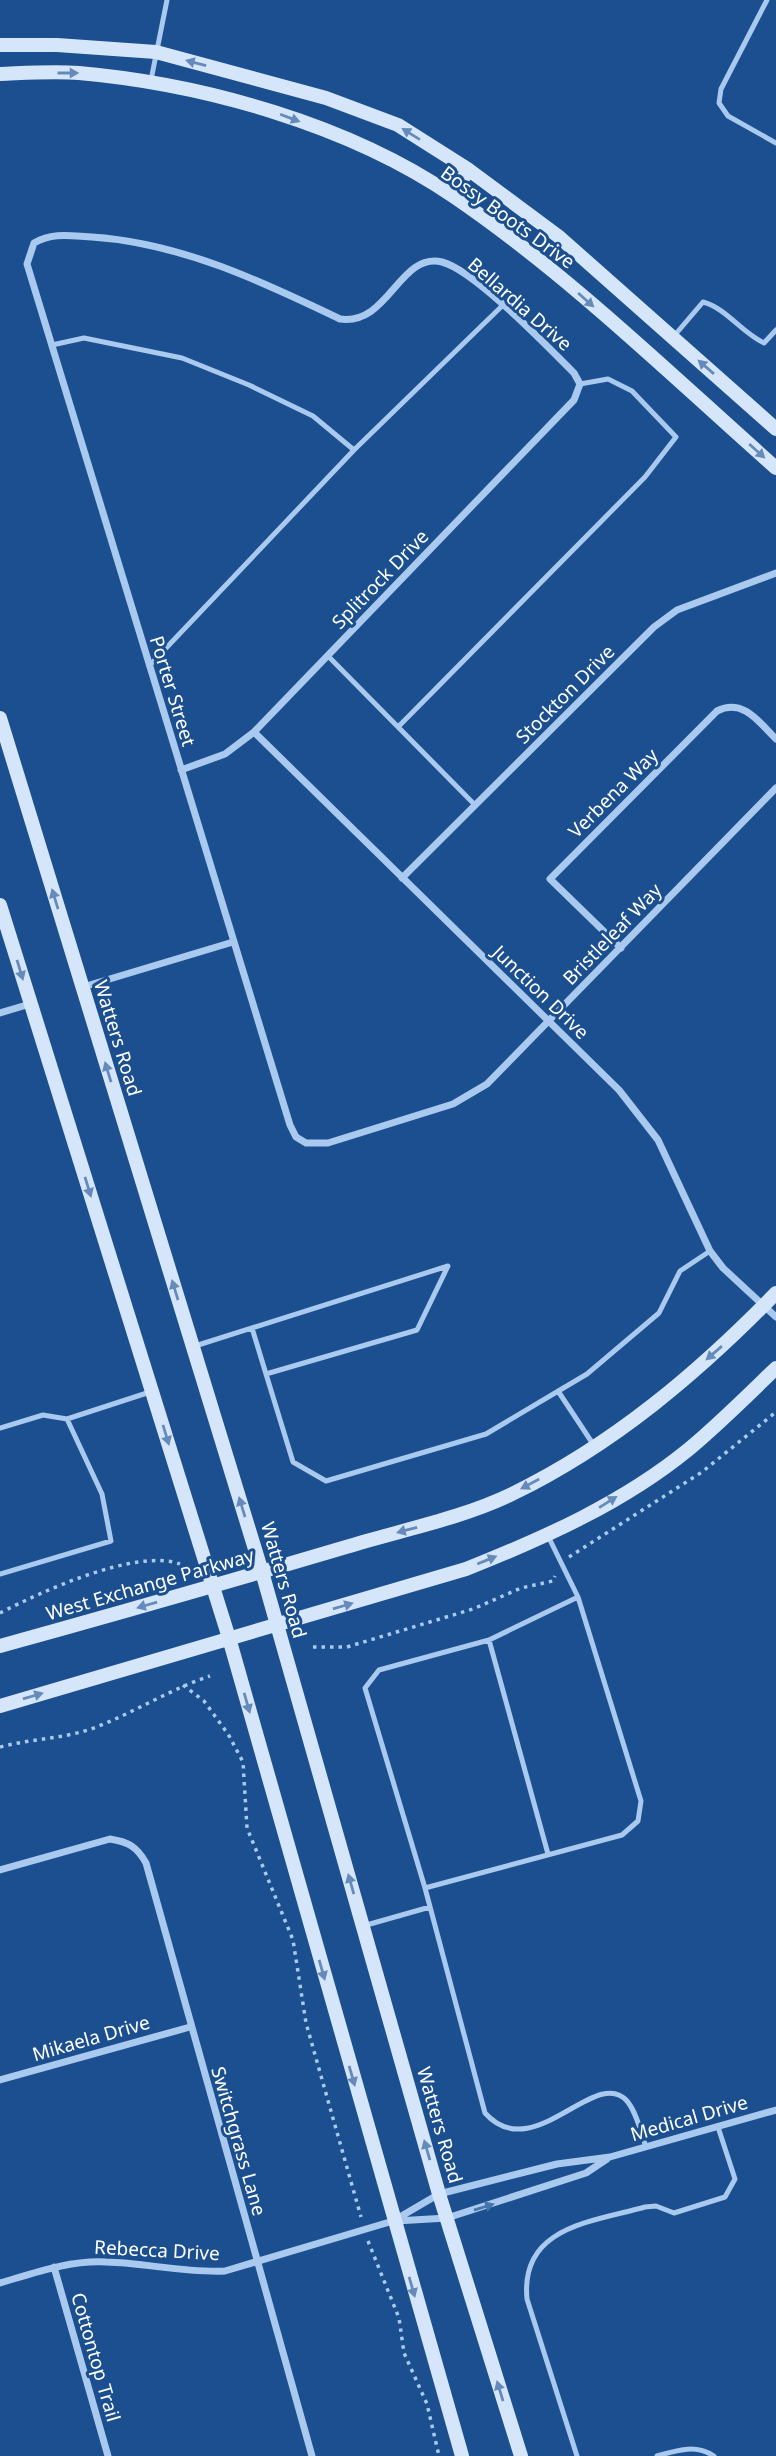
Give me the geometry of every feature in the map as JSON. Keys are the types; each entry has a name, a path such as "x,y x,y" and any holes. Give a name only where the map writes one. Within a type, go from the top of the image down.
{"main road":[{"name":"Bossy Boots Drive","path":"0,45 57,45 156,52 338,102 398,125 469,170 558,236 776,429"},
{"name":"Bossy Boots Drive","path":"0,74 78,73 150,83 275,112 364,146 451,194 553,271 776,468"},
{"path":"451,194 469,170"},
{"name":"Watters Road","path":"0,718 262,1572 439,2194 521,2456"},
{"path":"0,905 229,1638 462,2456"},
{"name":"West Exchange Parkway","path":"0,1646 436,1522 510,1494 594,1447 639,1418 776,1293"},
{"path":"0,1706 466,1569 548,1535 578,1521 687,1450 776,1368"}],"street":[{"name":"Porter Street","path":"306,1143 296,1137 290,1125 27,264 34,243 56,235 142,243 225,267 340,319 357,320 373,312 411,270 431,262"},
{"name":"Bellardia Drive","path":"431,262 454,267 503,305 574,373 580,384"},
{"name":"Splitrock Drive","path":"181,770 225,754 254,732 574,400 580,384"},
{"name":"Stockton Drive","path":"402,877 654,627 677,610 776,573"},
{"name":"Verbena Way","path":"621,948 550,879 717,711 732,706 741,708 776,739"},
{"name":"Junction Drive","path":"254,732 619,1090 658,1140 710,1251 776,1317"},
{"name":"Bristleleaf Way","path":"306,1143 328,1143 470,1096 487,1084 776,788"},
{"path":"82,988 233,942"},
{"path":"0,1013 31,1004"},
{"name":"Switchgrass Lane","path":"0,1870 110,1839 127,1841 138,1850 146,1863 312,2456"},
{"name":"Mikaela Drive","path":"0,2080 190,2027"},
{"name":"Medical Drive","path":"393,2221 439,2194 557,2164 610,2157 776,2110"},
{"name":"Medical Drive","path":"393,2221 447,2218 586,2173 610,2157"},
{"name":"Rebecca Drive","path":"0,2283 54,2267 105,2262 200,2272 225,2271 393,2221"},
{"name":"Cottontop Trail","path":"54,2267 108,2456"}],"lane":[{"path":"150,83 167,0"},
{"path":"767,0 721,89 719,103 728,116 776,143"},
{"path":"673,338 702,302 712,304 750,336 764,343 776,330"},
{"path":"149,666 354,450 503,305"},
{"path":"52,345 84,338 124,344 182,358 249,384 313,416 354,450"},
{"path":"398,727 645,478 676,437 632,391 608,379 580,384"},
{"path":"328,656 475,804"},
{"path":"252,1328 293,1462 326,1481 486,1434 587,1374 659,1313 680,1271 710,1251"},
{"path":"192,1347 449,1266 416,1330 266,1374"},
{"path":"0,1428 43,1415 67,1419 152,1391"},
{"path":"558,1391 594,1447"},
{"path":"0,1574 111,1541 102,1494 67,1419"},
{"path":"425,1888 622,1835 638,1821 641,1801 578,1597 548,1535"},
{"path":"578,1597 489,1640 379,1670 365,1688 425,1888 485,2113 495,2124 511,2129 539,2126 555,2120 585,2099 620,2096 633,2112 646,2147"},
{"path":"489,1640 548,1854"},
{"path":"363,1926 430,1907"},
{"path":"577,2456 527,2299 525,2280 531,2259 543,2243 568,2229 645,2207 656,2206 674,2213 725,2197 734,2179 718,2127"},
{"path":"657,2456 687,2448 703,2449 714,2456"}],"path":[{"path":"313,1647 346,1647 473,1609 511,1591 553,1581 561,1562 702,1472 776,1412"},
{"path":"0,1613 51,1587 91,1573 165,1559 180,1564"},
{"path":"0,1747 72,1735 118,1717 183,1685 210,1676"},
{"path":"183,1685 204,1701 228,1734 243,1762 247,1828 293,1940 306,2022 373,2260 399,2318 404,2353 427,2404 439,2456"}]}
